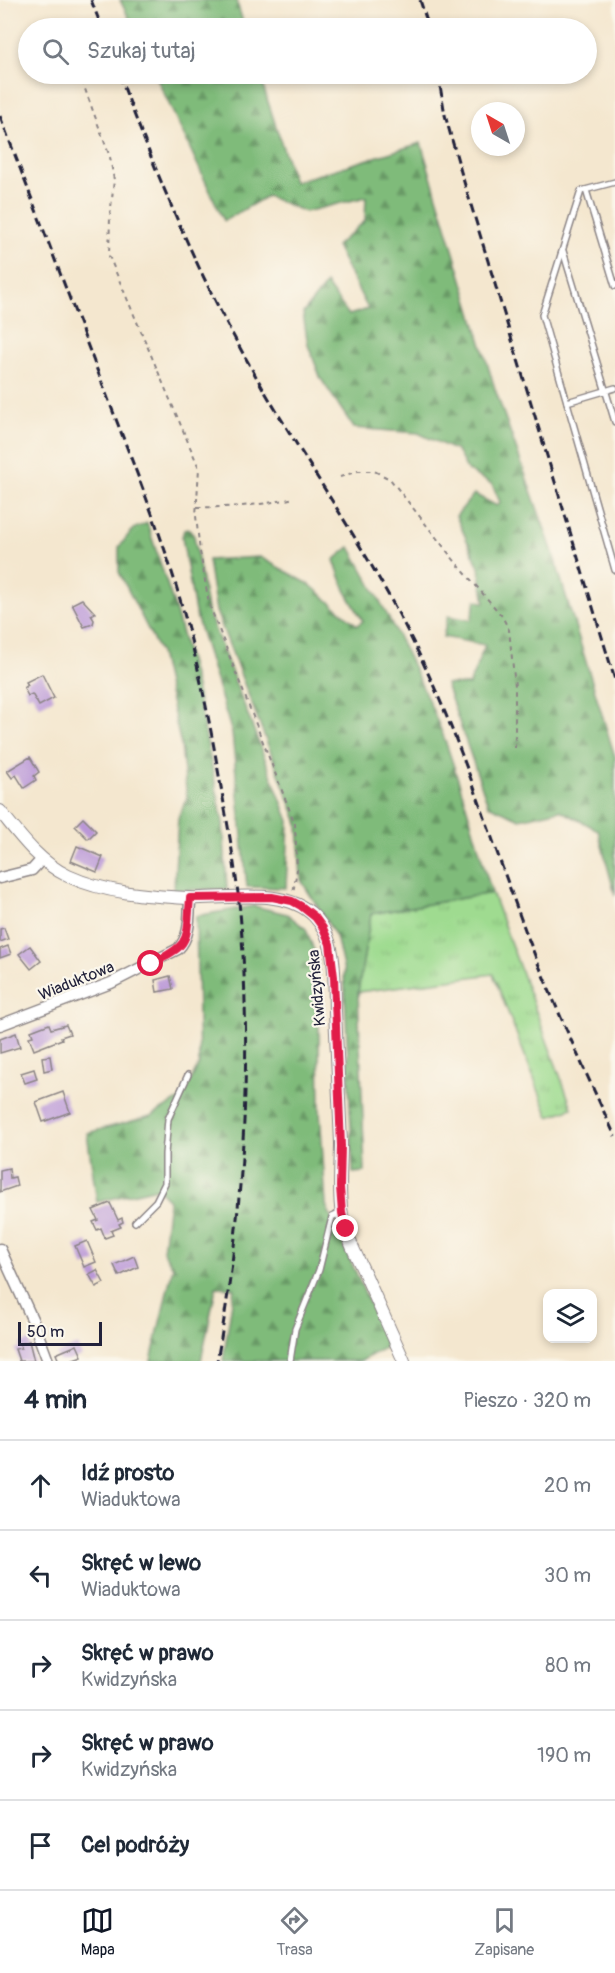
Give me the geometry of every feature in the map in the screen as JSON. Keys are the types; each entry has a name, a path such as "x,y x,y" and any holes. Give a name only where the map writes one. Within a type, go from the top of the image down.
{"street":[{"name":"Kwidzyńska","path":"0,811 42,859 68,876 93,885 127,893 190,898 272,897 292,901 315,917 330,944 334,977 342,1213 353,1248 404,1361"},
{"path":"0,878 32,870 42,859"},
{"name":"Wiaduktowa","path":"0,1024 111,983 178,950 187,933 190,898"},
{"path":"0,1249 33,1321 48,1361"}],"lane":[{"path":"615,182 581,191 542,315 615,570"},
{"path":"586,190 615,286"},
{"path":"562,250 615,422"},
{"path":"567,402 615,388"},
{"path":"135,1222 156,1201 165,1183 168,1119 188,1076"},
{"path":"290,1361 295,1329 319,1270 332,1217 342,1213"}],"path":[{"path":"83,84 110,157 114,180 109,256 199,468 196,516 209,604 295,824 297,870 292,901"},
{"path":"340,477 358,471 374,471 390,479 502,616 509,630 515,686 515,748"},
{"path":"197,507 260,505 295,498"}],"green space":[{"path":"120,0 236,0 242,18 129,18"},
{"path":"160,84 262,84 294,182 421,143 495,389 552,550 615,757 615,895 598,830 560,810 520,819 488,805 446,684 469,685 485,645 443,637 448,616 471,620 476,600 485,603 479,567 456,516 474,494 497,506 500,502 492,484 468,471 457,451 418,433 354,428 321,379 308,345 303,313 326,284 349,315 368,309 336,246 365,221 366,197 305,212 267,196 224,221"},
{"path":"147,523 175,608 196,687 223,823 227,889 174,890 178,818 187,798 181,745 160,653 119,572 119,547 133,529"},
{"path":"189,529 194,536 207,609 289,821 286,888 247,887 232,733 195,612 182,537 184,530"},
{"path":"350,547 400,640 443,735 492,893 371,914 358,992 365,1172 353,1173 344,971 336,936 301,880 298,823 216,611 208,560 260,557 309,584 357,625 363,621 345,590 334,560"},
{"path":"492,893 572,1108 549,1117 493,974 358,992 371,914"},
{"path":"254,906 287,914 306,929 318,961 320,1111 326,1205 388,1346 361,1361 223,1361 234,1288 216,1287 201,1361 151,1361 173,1267 163,1251 169,1200 157,1188 97,1202 87,1133 151,1116 182,1098 199,1064 196,916"}],"building":[{"path":"82,599 95,613 91,615 94,620 93,624 84,627 72,604"},
{"path":"42,674 54,698 39,706 32,694 28,696 24,688 28,685 26,682"},
{"path":"30,757 39,772 34,776 36,780 24,788 16,775 12,778 7,771"},
{"path":"83,818 96,831 88,839 75,826"},
{"path":"77,846 103,857 97,872 71,861"},
{"path":"4,928 8,939 0,942 0,929"},
{"path":"8,946 11,954 0,958 0,949"},
{"path":"30,946 41,961 31,969 19,954"},
{"path":"170,976 173,989 157,992 155,980"},
{"path":"49,1024 51,1029 66,1025 70,1034 34,1050 29,1037 33,1036 31,1031"},
{"path":"16,1033 20,1047 0,1053 0,1039"},
{"path":"50,1056 52,1069 44,1071 42,1057"},
{"path":"34,1069 37,1079 25,1083 21,1073"},
{"path":"63,1092 70,1112 43,1122 36,1102"},
{"path":"9,1168 10,1178 15,1177 17,1186 0,1192 0,1170"},
{"path":"110,1203 118,1220 122,1218 123,1222 119,1224 121,1227 111,1231 113,1235 105,1238 101,1228 97,1230 93,1222 98,1220 93,1210"},
{"path":"87,1241 96,1262 84,1267 75,1246"},
{"path":"134,1256 138,1267 119,1276 114,1265"},
{"path":"97,1270 104,1283 96,1287 89,1274"},
{"path":"29,1341 34,1361 19,1361 15,1349 21,1348 20,1344"},
{"path":"77,1345 82,1356 68,1361 59,1361 56,1354"}],"railway":[{"path":"91,0 98,18"},
{"path":"420,0 426,18"},
{"path":"123,84 178,221 230,329 269,399 355,537 430,677 458,745 542,974 615,1136"},
{"path":"440,84 445,115 461,172 615,680"},
{"path":"0,116 138,475 169,563 197,666 228,827 241,924 246,1034 245,1088 239,1198 217,1361"}],"route":[{"path":"151,964 172,954 183,944 187,933 190,898 272,897 292,901 315,917 330,944 334,977 341,1146 340,1187 346,1229"}]}
